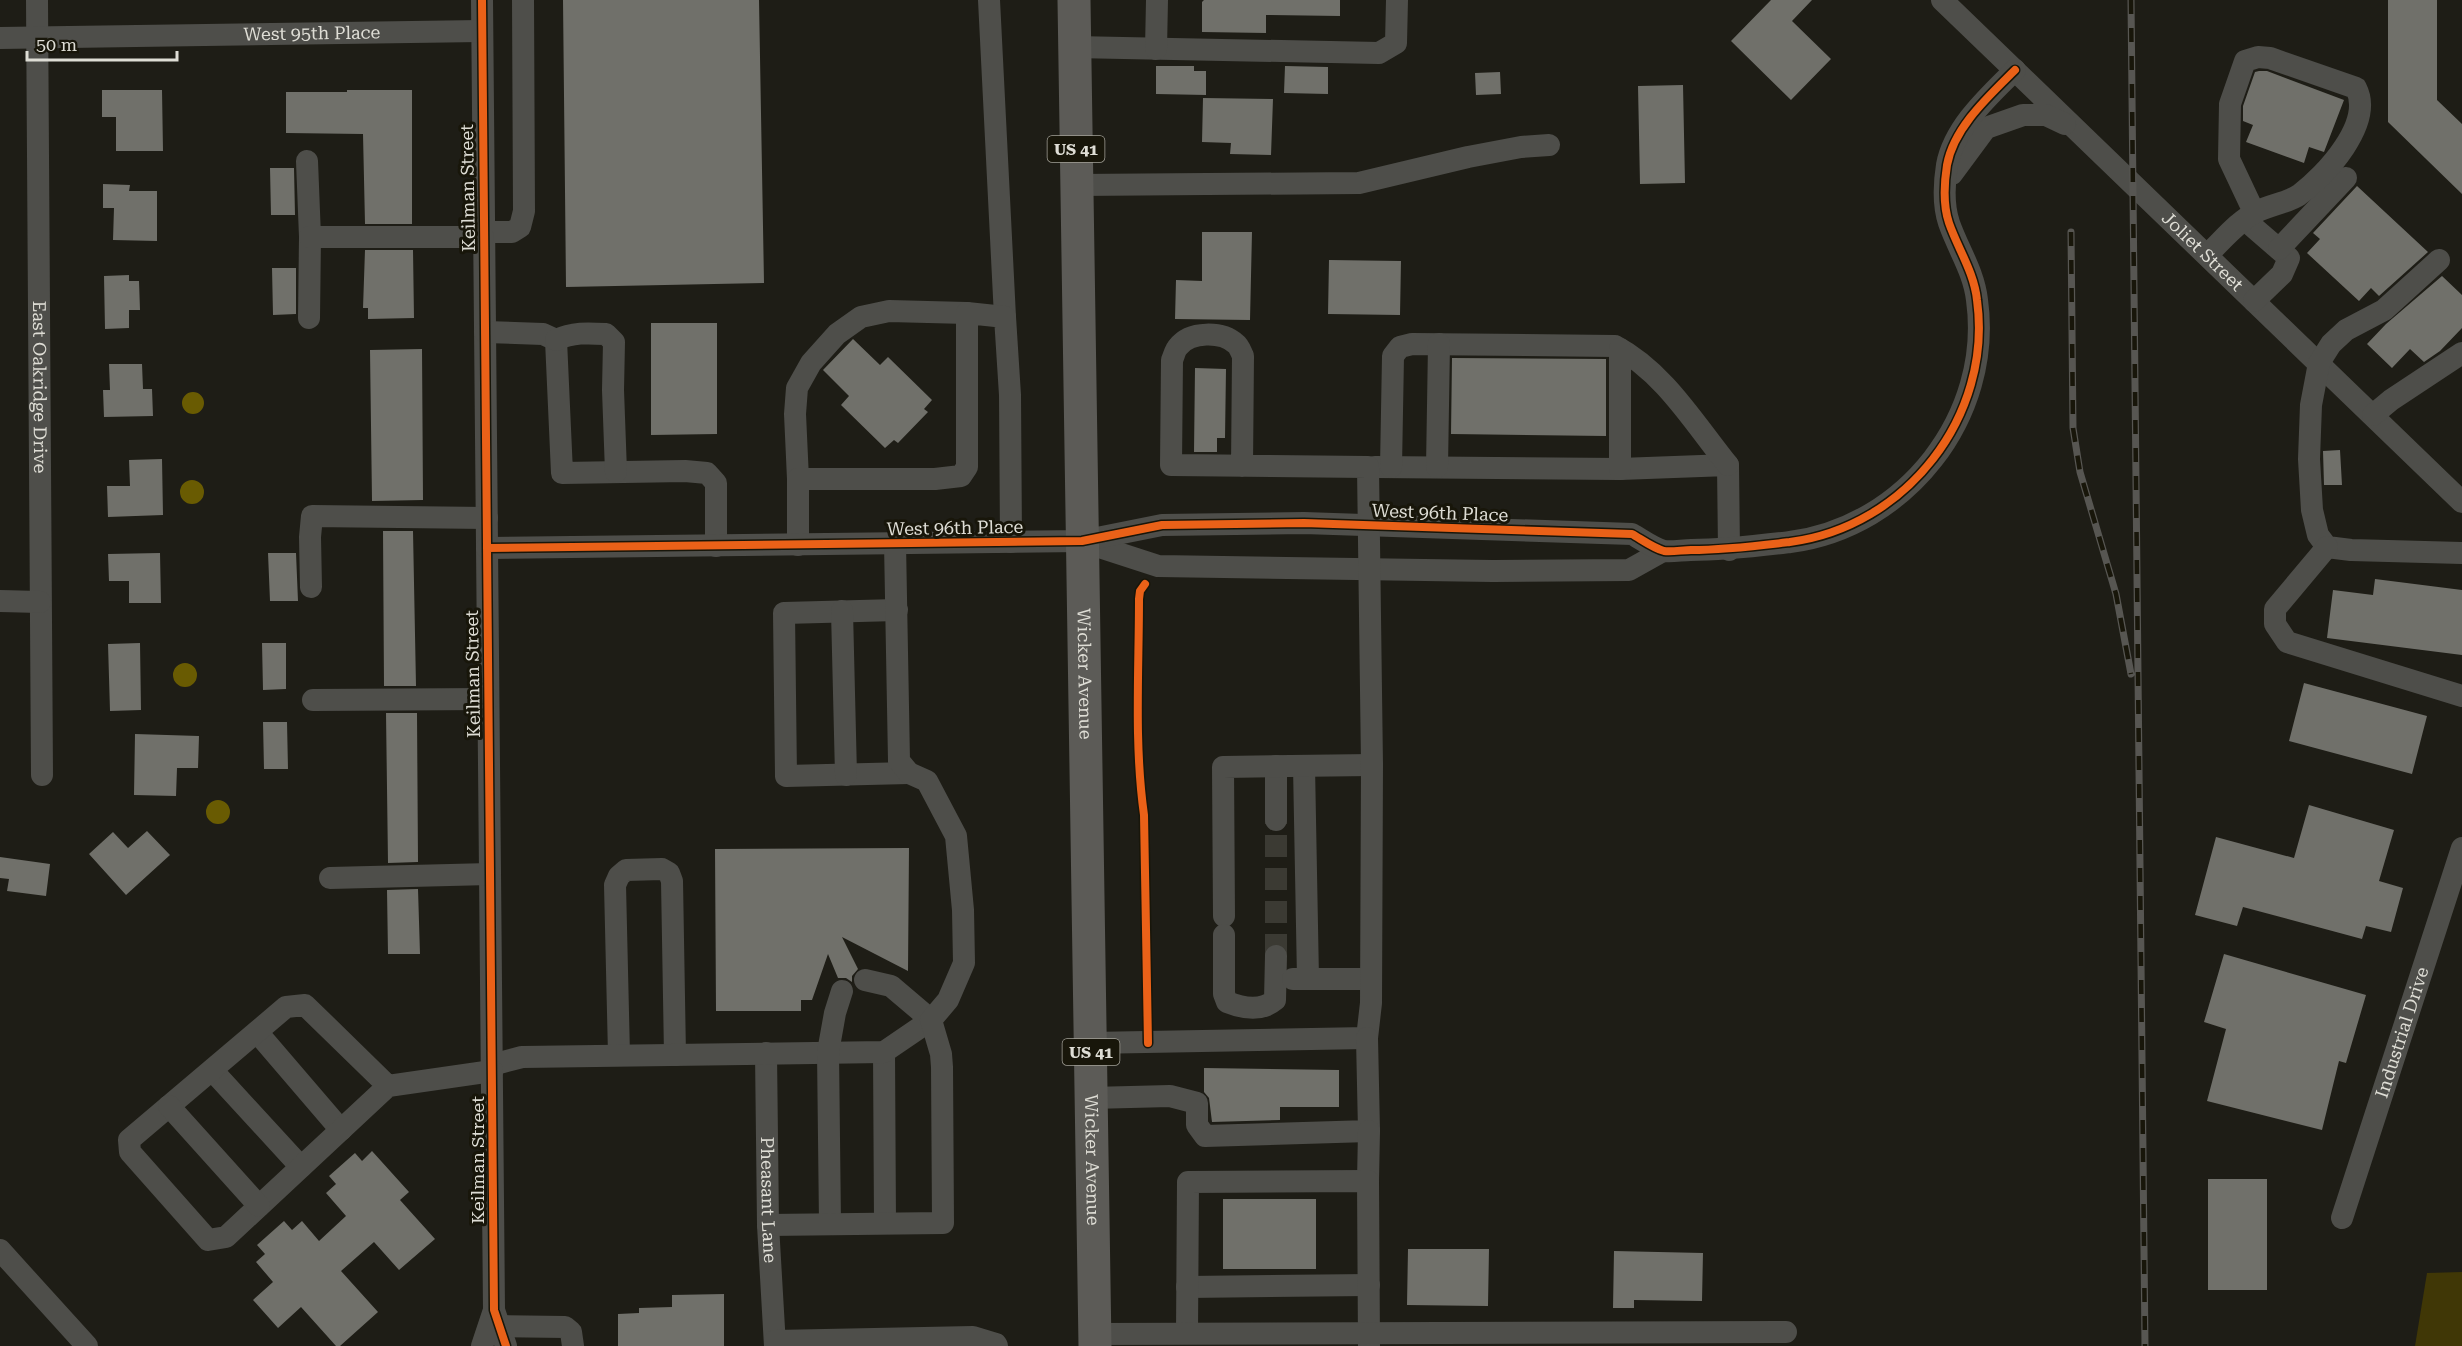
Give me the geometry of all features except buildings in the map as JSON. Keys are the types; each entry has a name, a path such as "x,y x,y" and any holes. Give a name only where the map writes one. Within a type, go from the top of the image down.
{"highway":[{"name":"Wicker Avenue","path":"1074,0 1095,1340"}],"street":[{"name":"East Oakridge Drive","path":"37,0 42,775"},
{"name":"Keilman Street","path":"482,0 492,1068 500,1327 482,1346"},
{"path":"310,237 483,235 512,231 520,227 524,211 523,0"},
{"path":"990,0 1010,395 1011,542"},
{"path":"1156,49 1157,0"},
{"path":"1074,47 1379,53 1396,43 1396,0"},
{"name":"Joliet Street","path":"1942,0 2462,502"},
{"name":"West 95th Place","path":"0,38 481,31"},
{"path":"2207,255 2249,216 2297,196 2339,158 2360,115 2362,99 2356,88 2270,58 2258,57 2245,61 2230,104 2229,159 2249,216 2289,258 2288,265 2282,274 2254,301"},
{"name":"West 96th Place","path":"487,548 1082,541 1162,525 1304,523 1632,534 1664,550 1729,550 1801,541 1862,521 1903,492 1936,458 1959,422 1979,342 1977,299 1969,268 1949,222 1945,183 1948,162 1959,135 1980,106 2015,70"},
{"path":"1945,183 1986,128 2023,115 2046,115 2077,130"},
{"path":"1077,185 1359,183 1468,157 1521,147 1549,145"},
{"path":"308,161 309,318"},
{"path":"2279,249 2346,178"},
{"path":"2439,260 2384,310 2346,330 2331,344 2319,363 2311,405 2309,459 2312,510 2318,535 2327,547 2351,550 2462,553"},
{"path":"798,544 795,414 797,388 812,363 837,334 861,317 889,311 967,313 1005,317"},
{"path":"798,479 936,479 961,476 967,467 967,313"},
{"path":"485,332 543,334 556,340"},
{"path":"556,340 568,334 581,332 606,334 614,342 616,472"},
{"path":"1242,466 1243,356 1237,344 1221,336 1205,335 1190,338 1178,347 1172,360 1171,465 1242,466 1368,467 1437,467 1620,470 1728,465"},
{"path":"556,340 562,474 685,471 707,474 716,483 716,546"},
{"path":"1391,467 1393,356 1400,347 1412,344 1615,346 1633,356 1657,376 1728,465 1729,550"},
{"path":"1437,467 1439,344"},
{"path":"1620,349 1620,470"},
{"path":"2373,415 2391,400 2462,353"},
{"path":"1368,467 1372,765 1371,1004 1367,1038 1369,1339"},
{"path":"311,587 312,516 487,518"},
{"name":"West 96th Place","path":"1082,541 1158,566 1629,570 1664,550"},
{"path":"388,1086 305,1005 286,1007 129,1140 130,1152 208,1240 226,1237 388,1086 492,1068 522,1056 884,1052 932,1020 948,1000 964,963 963,910 956,836 927,781 909,773 899,762 895,543"},
{"path":"2327,547 2275,609 2275,624 2287,642 2462,696"},
{"path":"0,601 40,602"},
{"path":"897,610 784,613 786,776 909,773"},
{"path":"842,611 846,775"},
{"path":"314,700 489,699"},
{"path":"1371,979 1308,979 1276,968 1275,1000 1269,1005 1247,1008 1227,1002 1224,994 1223,767 1372,765"},
{"path":"1276,766 1276,820"},
{"path":"1304,766 1308,979"},
{"name":"Industrial Drive","path":"2342,1218 2462,848"},
{"path":"619,1055 615,885 619,876 626,870 644,869 662,869 669,873 672,881 675,1054"},
{"path":"330,878 490,874"},
{"path":"768,1225 943,1223 942,1060 932,1020 891,986 865,980"},
{"path":"830,1224 828,1052 835,1013 842,991"},
{"path":"257,1032 341,1130"},
{"path":"1090,1043 1367,1038"},
{"path":"884,1052 885,1223"},
{"name":"Pheasant Lane","path":"766,1053 768,1225 775,1344"},
{"path":"212,1070 301,1167"},
{"path":"1091,1098 1170,1096 1197,1103 1197,1125 1205,1136 1369,1131"},
{"path":"169,1106 259,1206"},
{"path":"1178,1337 1187,1287 1188,1182 1368,1181"},
{"path":"0,1250 87,1346"},
{"path":"1187,1287 1369,1286"},
{"path":"500,1327 565,1327 571,1332 573,1346"},
{"path":"1095,1340 1178,1337 1369,1339 1786,1332"},
{"path":"775,1344 973,1337 997,1346"}],"shaded area":[{"path":"193,392 201,395 204,403 201,411 193,414 185,411 182,403 185,395"},
{"path":"192,480 197,481 203,487 203,497 197,503 192,504 187,503 181,497 180,492 181,487 187,481"},
{"path":"185,663 190,664 196,670 196,680 190,686 185,687 180,686 174,680 173,675 174,670 180,664"},
{"path":"218,800 223,801 229,807 229,817 223,823 218,824 213,823 207,817 206,812 207,807 213,801"},
{"path":"2462,1272 2462,1346 2415,1346 2427,1273"}],"tunnel":[{"path":"1276,820 1276,956"}],"railway":[{"path":"2131,0 2145,1346"},
{"path":"2071,232 2073,428 2080,472 2116,594 2131,674"}],"cycle path":[{"path":"482,0 494,1310 506,1346"},
{"path":"487,548 1082,541 1162,525 1304,523 1632,534 1656,548 1670,551 1729,549 1790,542 1832,532 1870,514 1904,489 1933,459 1955,424 1971,385 1978,343 1977,300 1969,270 1947,216 1945,194 1947,165 1951,151 1965,125 1984,101 2015,70"},
{"path":"1145,584 1140,591 1139,599 1138,707 1139,761 1144,815 1148,1043"}]}
